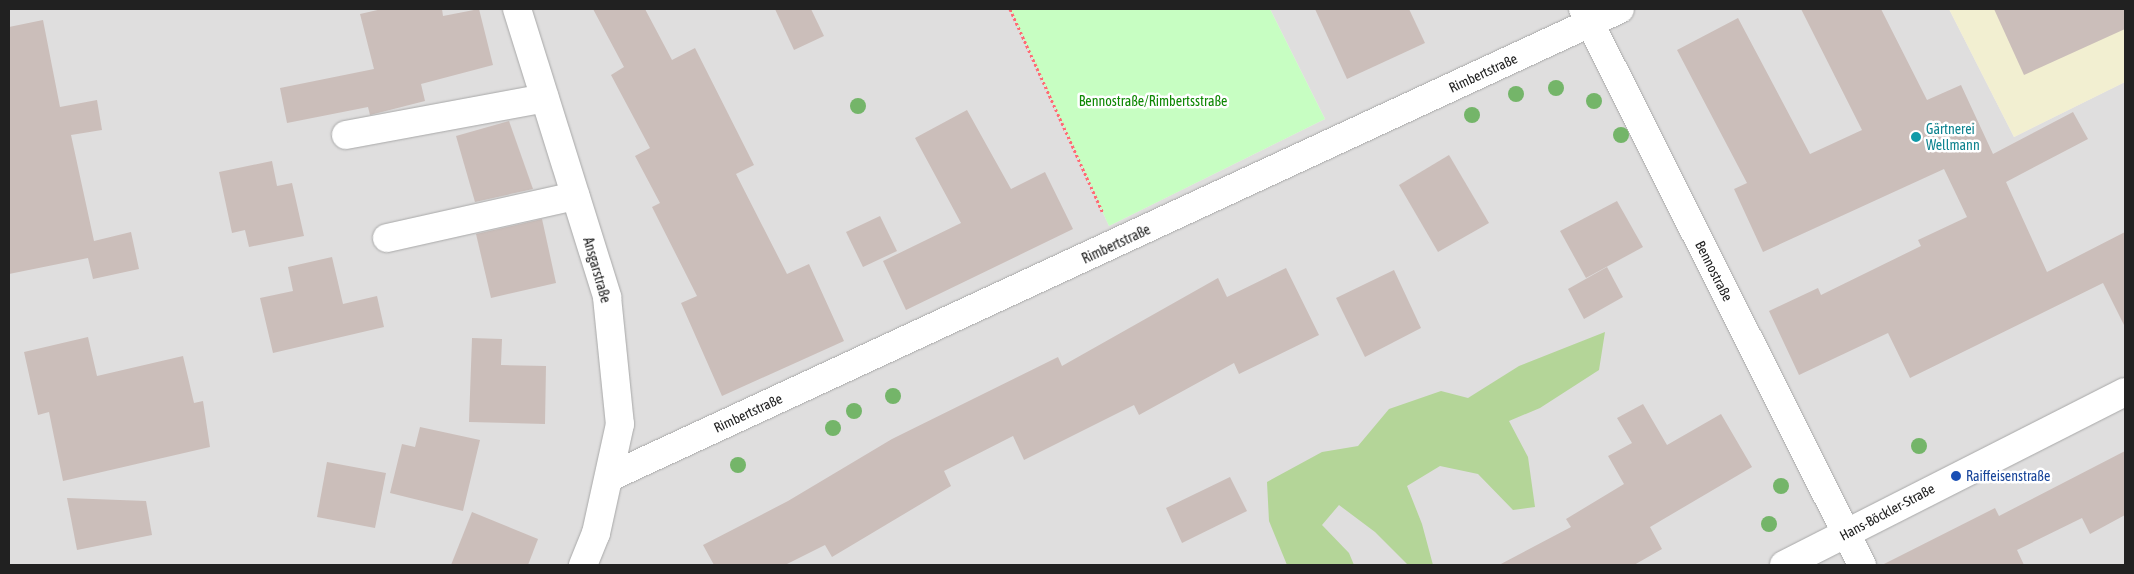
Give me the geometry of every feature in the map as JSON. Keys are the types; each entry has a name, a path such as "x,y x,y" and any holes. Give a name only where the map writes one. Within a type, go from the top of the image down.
{"street":[{"name":"Ansgarstraße","path":"517,9 607,297 620,424 596,533 583,565"},
{"name":"Rimbertstraße","path":"610,476 1117,243 1586,16 1620,9"},
{"name":"Bennostraße","path":"1586,16 1862,565"},
{"path":"346,135 545,98"},
{"path":"387,238 576,196"},
{"name":"Hans-Böckler-Straße","path":"1784,565 2125,392"}],"path":[{"path":"1010,9 1117,243"}],"shaded area":[{"path":"9,9 1010,9 1109,226 1325,119 1270,9 1949,9 2014,137 2125,82 2125,565 9,565"},
{"path":"1949,9 2125,9 2125,82 2014,137"}],"green space":[{"name":"Bennostraße/Rimbertsstraße","path":"1010,9 1270,9 1325,119 1109,226"},
{"path":"1605,332 1599,370 1540,408 1509,421 1528,457 1535,507 1513,510 1478,474 1440,466 1407,486 1422,524 1433,565 1408,565 1375,532 1339,505 1322,525 1349,553 1354,565 1287,565 1269,521 1267,482 1322,452 1358,446 1389,409 1441,391 1468,398 1519,366"}],"building":[{"path":"382,9 442,9 443,16 479,9 493,65 421,84 425,101 370,115 368,107 287,123 280,88 374,69 360,14"},
{"path":"593,9 645,9 672,60 695,48 754,165 736,174 787,274 809,264 844,341 722,396 681,303 697,296 652,207 660,203 635,156 650,148 611,75 624,67"},
{"path":"775,9 811,9 824,36 794,50"},
{"path":"1315,9 1409,9 1425,43 1347,79"},
{"path":"1801,9 1881,9 1927,100 1961,85 1993,154 2073,112 2088,139 2006,182 2047,272 2125,232 2125,327 2103,283 1910,378 1888,333 1799,375 1769,311 1818,288 1821,295 1921,246 1918,240 1967,217 1944,169 1763,252 1734,189 1747,183 1677,50 1738,18 1810,154 1862,130"},
{"path":"1994,9 2125,9 2125,29 2024,75"},
{"path":"43,20 60,107 97,100 102,130 71,135 94,241 131,232 139,269 93,279 88,258 9,274 9,27"},
{"path":"967,110 1011,189 1045,172 1073,229 906,310 883,261 961,223 915,138"},
{"path":"509,121 533,189 475,202 456,136"},
{"path":"1449,155 1489,223 1438,252 1399,185"},
{"path":"272,161 277,186 292,183 304,236 249,247 245,230 232,233 219,172"},
{"path":"1617,201 1643,247 1586,278 1560,231"},
{"path":"880,216 897,251 863,267 846,232"},
{"path":"542,219 556,283 491,298 476,234"},
{"path":"332,257 343,304 377,296 384,327 273,353 260,298 293,291 288,267"},
{"path":"1607,267 1623,297 1584,319 1568,289"},
{"path":"1286,268 1319,335 1239,374 1234,363 1139,415 1134,405 1024,460 1013,436 944,471 951,486 832,557 825,545 785,565 714,565 703,545 788,501 892,439 1058,357 1062,366 1218,278 1227,297"},
{"path":"1394,270 1421,328 1365,357 1336,298"},
{"path":"88,337 97,376 183,356 194,403 203,401 210,447 63,481 49,412 38,415 24,352"},
{"path":"472,338 502,339 501,365 546,366 545,424 469,422"},
{"path":"1643,404 1667,445 1721,414 1752,467 1650,527 1662,549 1634,565 1499,565 1571,527 1566,519 1624,484 1608,456 1632,443 1617,418"},
{"path":"420,427 480,440 463,511 390,493 402,444 415,447"},
{"path":"2125,451 2125,515 2090,534 2082,518 2017,550 2024,565 1882,565 1995,508 1999,516"},
{"path":"327,462 386,473 375,528 317,517"},
{"path":"1230,477 1247,511 1182,543 1166,508"},
{"path":"67,498 146,501 152,535 77,550"},
{"path":"472,512 538,539 528,565 451,565"}],"place":[{"name":"Gärtnerei Wellmann","path":"1916,137"},
{"name":"Raiffeisenstraße","path":"1956,476"}]}
